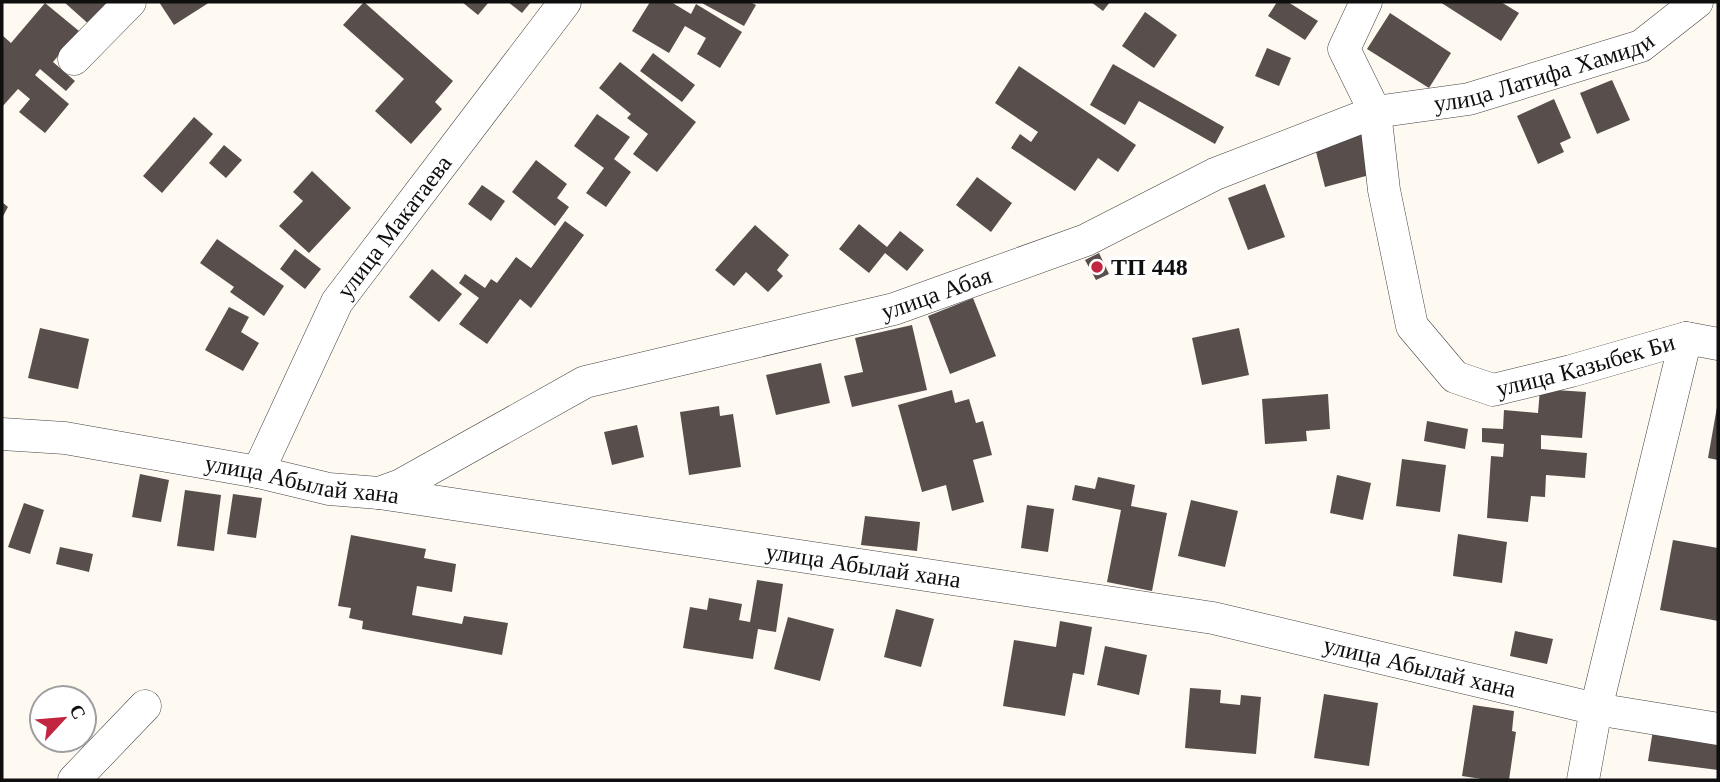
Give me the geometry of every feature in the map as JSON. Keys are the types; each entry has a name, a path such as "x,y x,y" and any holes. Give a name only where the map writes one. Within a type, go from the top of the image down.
{"street":[{"path":"74,58 130,2"},
{"name":"улица Макатаева","path":"258,472 337,302 565,2"},
{"path":"1366,2 1344,49 1375,112"},
{"name":"улица Латифа Хамиди","path":"1375,112 1469,99 1641,46 1698,2"},
{"name":"улица Казыбек Би","path":"1375,112 1384,190 1412,326 1455,377 1493,390 1686,338 1718,344"},
{"name":"улица Абая","path":"379,493 401,485 585,382 894,309 1086,240 1215,174 1375,112"},
{"path":"1583,780 1596,709 1686,338"},
{"name":"улица Абылай хана","path":"2,434 65,438 258,472 329,489 379,493 1213,618 1596,709 1718,729"},
{"path":"74,780 145,706"}],"building":[{"path":"64,2 115,2 92,27"},
{"path":"159,2 210,2 174,25"},
{"path":"364,2 453,81 435,102 442,109 411,144 375,111 404,79 343,25"},
{"path":"462,2 489,2 478,15"},
{"path":"508,2 531,2 522,13"},
{"path":"650,2 671,2 691,14 696,4 742,32 720,68 697,54 706,38 685,26 669,53 632,31"},
{"path":"700,2 750,2 756,5 744,26"},
{"path":"1091,2 1110,2 1103,11"},
{"path":"1277,2 1288,2 1318,21 1305,40 1268,16"},
{"path":"1440,2 1501,2 1519,13 1501,41"},
{"path":"45,3 79,31 53,62 75,81 66,91 40,69 35,75 69,104 45,133 19,112 30,99 18,89 2,107 2,35 11,43"},
{"path":"1145,12 1177,35 1154,68 1122,46"},
{"path":"1390,13 1451,53 1429,88 1367,49"},
{"path":"1267,48 1291,58 1279,86 1255,76"},
{"path":"653,53 695,85 682,102 640,71"},
{"path":"620,62 696,122 657,172 633,154 648,134 627,118 631,114 599,88"},
{"path":"1113,64 1224,127 1215,144 1139,101 1125,125 1090,105"},
{"path":"1019,66 1136,145 1118,172 1098,158 1075,191 1011,148 1020,134 1031,142 1038,132 995,103"},
{"path":"1612,80 1630,120 1597,134 1580,93"},
{"path":"1554,99 1571,138 1560,143 1564,152 1538,164 1517,116"},
{"path":"597,114 630,137 614,159 631,172 606,207 586,193 604,168 574,146"},
{"path":"194,117 213,134 162,193 143,176"},
{"path":"1366,131 1377,173 1325,187 1314,144"},
{"path":"224,145 242,160 226,178 209,163"},
{"path":"536,160 567,184 557,198 569,207 555,226 512,192"},
{"path":"312,171 351,208 309,253 279,226 303,201 293,192"},
{"path":"977,177 1012,203 991,232 956,205"},
{"path":"1265,184 1285,237 1248,250 1228,198"},
{"path":"482,185 505,201 491,221 468,204"},
{"path":"2,202 8,207 2,218"},
{"path":"565,221 584,235 531,308 520,299 487,344 459,324 479,298 459,283 465,274 485,288 491,279 497,283 516,257 531,268"},
{"path":"859,224 887,247 900,231 924,250 907,271 885,253 869,273 839,249"},
{"path":"755,225 789,255 777,270 783,276 768,292 746,272 734,286 715,270"},
{"path":"217,239 284,286 264,316 230,292 234,287 200,263"},
{"path":"295,249 321,269 305,289 280,269"},
{"name":"ТП 448","path":"1099,253 1109,274 1096,280 1085,260"},
{"path":"432,269 462,294 439,322 409,297"},
{"path":"973,298 996,356 950,374 928,316"},
{"path":"229,307 249,317 241,332 259,343 243,371 205,350"},
{"path":"912,325 927,390 852,407 844,376 863,372 855,338"},
{"path":"40,328 89,339 78,389 28,378"},
{"path":"1239,328 1249,375 1202,385 1192,338"},
{"path":"821,363 830,403 776,415 766,375"},
{"path":"1540,389 1586,392 1582,438 1541,435 1541,449 1587,453 1585,478 1546,475 1545,497 1531,496 1528,522 1487,518 1491,456 1503,457 1504,444 1482,442 1482,428 1503,429 1504,410 1538,413"},
{"path":"952,390 955,403 969,399 976,423 983,421 992,455 973,460 984,502 952,511 946,485 922,492 898,405"},
{"path":"1328,394 1330,429 1306,431 1307,441 1265,444 1262,399"},
{"path":"719,406 720,416 733,414 741,467 689,475 680,412"},
{"path":"1718,407 1718,460 1708,458"},
{"path":"1427,421 1468,429 1465,449 1424,441"},
{"path":"637,425 644,457 612,465 604,432"},
{"path":"1402,459 1446,465 1440,512 1396,506"},
{"path":"140,474 169,480 161,522 132,517"},
{"path":"1337,475 1371,483 1363,520 1330,513"},
{"path":"1098,477 1135,485 1131,506 1167,513 1152,591 1107,582 1121,510 1072,500 1075,485 1095,489"},
{"path":"185,490 221,495 214,551 177,546"},
{"path":"233,494 262,498 256,538 227,534"},
{"path":"1191,500 1238,511 1225,567 1178,556"},
{"path":"24,503 44,510 30,554 8,547"},
{"path":"1027,505 1054,509 1048,552 1021,548"},
{"path":"865,516 920,522 917,551 861,545"},
{"path":"1458,534 1507,542 1502,583 1453,576"},
{"path":"351,535 426,549 424,558 456,564 452,592 417,586 412,615 462,624 464,616 508,623 502,655 362,629 363,621 349,618 351,608 338,606"},
{"path":"1673,540 1718,548 1718,621 1660,610"},
{"path":"60,547 93,554 89,572 56,564"},
{"path":"757,580 783,584 776,632 758,629 753,659 683,648 690,607 707,610 709,598 742,604 739,620 750,622"},
{"path":"896,609 934,619 921,667 884,657"},
{"path":"788,617 834,629 820,681 774,669"},
{"path":"1060,621 1092,627 1084,675 1073,673 1065,716 1003,706 1014,640 1056,647"},
{"path":"1515,631 1553,639 1547,664 1510,656"},
{"path":"1105,646 1147,655 1139,695 1097,685"},
{"path":"1190,688 1221,690 1220,703 1240,705 1241,695 1261,697 1256,754 1185,748"},
{"path":"1324,694 1378,703 1369,766 1314,758"},
{"path":"1473,705 1514,711 1512,731 1516,732 1509,780 1462,776"},
{"path":"1653,730 1718,739 1718,770 1648,761"}],"place":[{"name":"ТП 448","path":"1097,267"}]}
